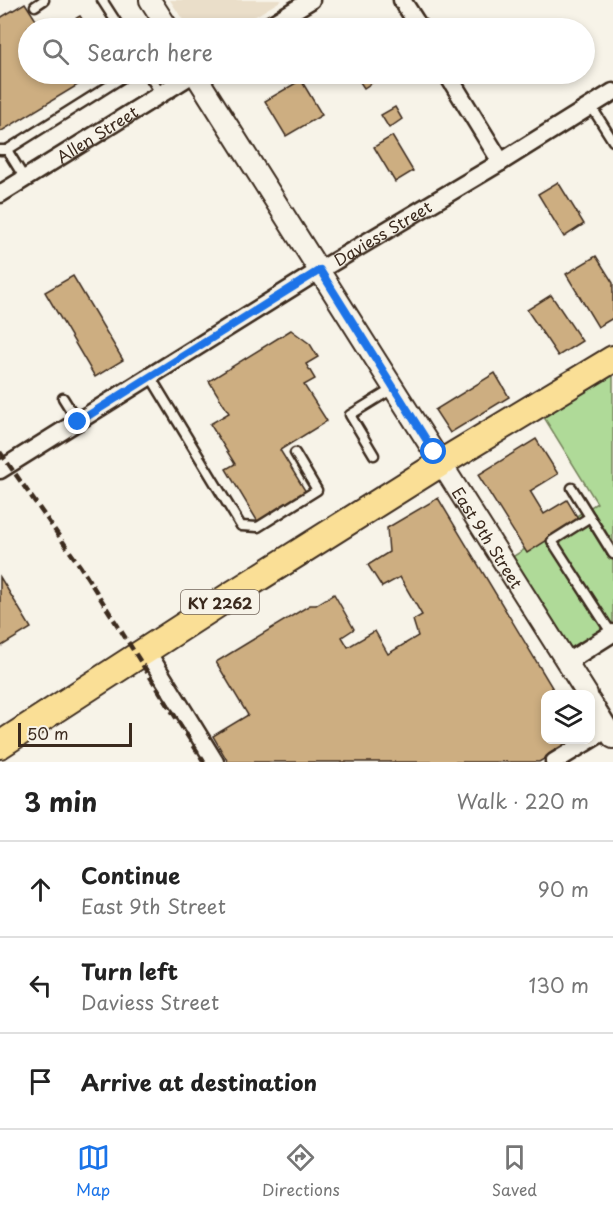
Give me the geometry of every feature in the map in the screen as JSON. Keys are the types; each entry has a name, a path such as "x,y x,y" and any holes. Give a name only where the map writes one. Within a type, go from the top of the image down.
{"main road":[{"name":"KY 2262","path":"0,744 441,463 613,359"}],"street":[{"path":"281,18 311,0"},
{"path":"402,0 414,18"},
{"path":"155,2 163,18"},
{"name":"Allen Street","path":"0,194 177,84"},
{"name":"East 9th Street","path":"200,84 584,690"},
{"path":"453,84 501,162"},
{"name":"Daviess Street","path":"0,470 320,270 613,92"},
{"path":"567,662 612,634"},
{"path":"146,650 215,762"},
{"path":"554,762 610,734 595,708"}],"lane":[{"path":"35,6 44,0"},
{"path":"102,0 114,18"},
{"path":"25,179 3,150 112,84"},
{"path":"154,84 160,94"},
{"path":"591,106 613,141"},
{"path":"150,376 241,526 258,527 317,490 295,453"},
{"path":"374,454 350,415 394,388"},
{"path":"63,398 78,422"},
{"path":"572,488 613,554"},
{"path":"590,517 552,541 612,634"}],"shaded area":[{"path":"170,0 282,0 252,18 182,18"}],"green space":[{"path":"613,359 613,633 567,662 503,563 597,503 537,406"}],"building":[{"path":"25,3 35,18 18,18 18,84 79,84 0,132 0,18"},
{"path":"294,84 303,84 322,115 286,136 265,101"},
{"path":"395,107 402,119 389,128 381,115"},
{"path":"392,136 413,171 395,182 374,147"},
{"path":"558,182 584,224 564,237 538,194"},
{"path":"596,256 613,283 613,318 598,327 566,274"},
{"path":"73,276 123,360 95,377 45,292"},
{"path":"551,295 582,341 558,356 527,310"},
{"path":"291,330 310,344 318,357 306,364 315,379 304,385 327,421 280,450 306,492 258,522 226,469 235,464 210,424 229,413 209,381"},
{"path":"495,373 509,397 450,433 435,410"},
{"path":"536,439 558,474 530,491 544,514 567,500 579,520 527,553 478,475"},
{"path":"438,498 554,690 541,690 541,744 569,744 539,762 228,762 213,736 248,715 216,662 310,605 316,605 334,594 354,629 342,637 348,647 375,631 388,654 418,636 413,620 422,615 400,577 382,587 368,565 389,552 387,528"},
{"path":"0,577 31,628 0,647"}],"railway":[{"path":"0,452 80,566 204,762"}],"route":[{"path":"78,422 320,270 434,452"}]}
